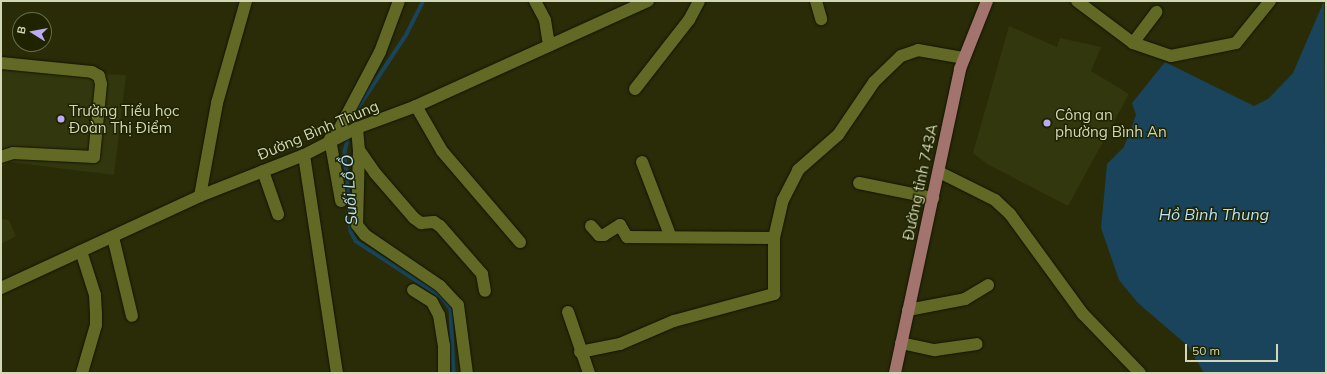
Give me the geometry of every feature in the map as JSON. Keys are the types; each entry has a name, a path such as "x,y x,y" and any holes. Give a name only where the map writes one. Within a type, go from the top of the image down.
{"main road":[{"name":"Đường tỉnh 743A","path":"895,373 964,58 987,1"}],"street":[{"path":"200,196 217,103 246,1"},
{"path":"342,201 335,138 380,52 400,1"},
{"path":"535,1 545,20 549,46"},
{"name":"Đường Bình Thung","path":"1,288 200,196 304,155 354,129 416,106 648,1"},
{"path":"635,89 689,20 699,1"},
{"path":"816,1 821,19"},
{"path":"1077,1 1133,43 1171,56 1236,43 1270,1"},
{"path":"1133,43 1156,12"},
{"path":"580,352 620,344 674,321 774,294 774,238 783,200 798,170 838,135 888,67 901,56 918,50 964,58"},
{"path":"1,63 92,72 99,76 101,84 94,157 13,153 1,157"},
{"path":"416,106 442,152 520,242"},
{"path":"354,129 359,150 357,225 365,235 440,286 458,306 467,373"},
{"path":"359,150 414,218 421,223 434,222 440,226 482,274 485,291"},
{"path":"304,155 337,373"},
{"path":"642,162 670,235"},
{"path":"263,171 278,214"},
{"path":"939,172 995,200 1010,214 1082,314 1140,373"},
{"path":"859,183 933,198"},
{"path":"591,226 599,235 620,226 627,237 670,235 774,238"},
{"path":"113,237 132,316"},
{"path":"81,251 95,295 96,313 96,325 82,373"},
{"path":"908,310 965,299 988,285"},
{"path":"413,290 432,302 439,315 444,345 444,373"},
{"path":"568,312 580,352 589,373"},
{"path":"901,343 935,350 977,344"}],"shaded area":[{"name":"Công an phường Bình An","path":"1009,26 1057,47 1060,38 1101,47 1091,71 1129,94 1068,206 987,164 973,153"},
{"name":"Trường Tiểu học Đoàn Thị Điểm","path":"1,65 69,73 126,75 114,175 9,162 1,168"},
{"path":"1,219 9,220 16,236 1,244"}],"water":[{"name":"Hồ Bình Thung","path":"1324,1 1326,373 1204,373 1188,346 1138,303 1119,280 1101,228 1107,164 1124,147 1136,115 1132,103 1165,62 1254,106 1268,99 1293,73"}],"waterway":[{"name":"Suối Lồ Ồ","path":"351,127 354,114 406,35 423,1"},
{"name":"Suối Lồ Ồ","path":"349,135 345,152 351,231 356,241 442,297 451,309 454,373"}],"place":[{"name":"Trường Tiểu học Đoàn Thị Điểm","path":"61,119"},
{"name":"Công an phường Bình An","path":"1047,123"}]}
